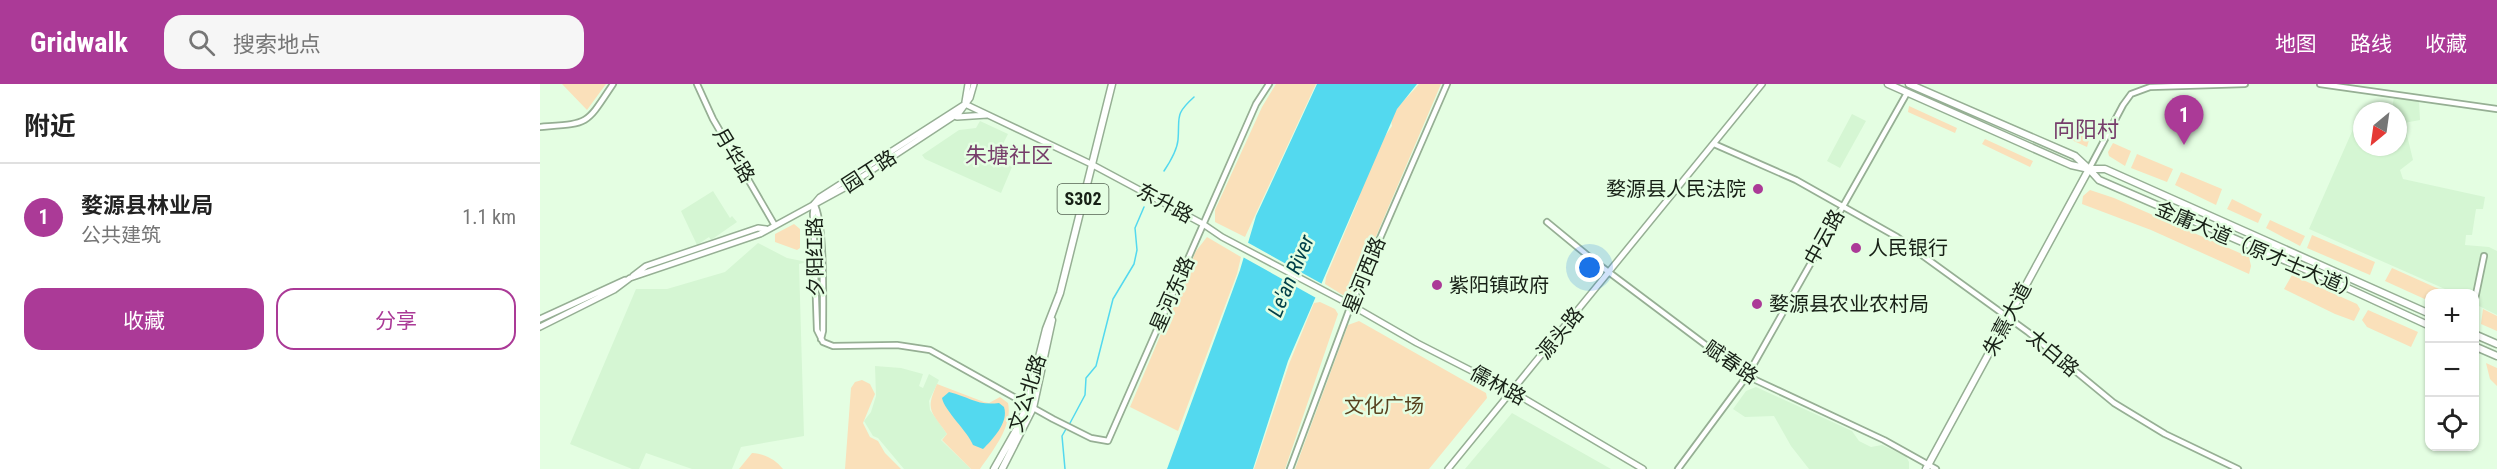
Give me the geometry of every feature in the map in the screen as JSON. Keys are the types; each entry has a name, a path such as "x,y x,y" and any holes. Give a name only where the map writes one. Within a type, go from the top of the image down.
{"main road":[{"path":"814,204 820,196 965,104 968,84"},
{"name":"园丁路","path":"540,319 611,284 760,234 774,224 848,186 953,118 963,109 974,84"},
{"name":"文公北路","path":"1002,469 1030,406 1051,332 1052,314 1112,84"},
{"name":"源头路","path":"1448,469 1762,84"},
{"name":"金庸大道（原才士大道）","path":"1888,84 2071,165 2089,170 2105,169 2425,312"},
{"name":"金庸大道（原才士大道）","path":"1910,84 2075,156 2099,180 2425,324"},
{"name":"东升路","path":"965,104 1091,164 1203,224 1222,237"},
{"path":"953,118 967,115 990,115"},
{"name":"朱熹大道","path":"1928,466 2089,170"},
{"name":"儒林路","path":"1222,237 1330,296 1351,305 1417,343 1513,392 1643,469"},
{"name":"园丁路","path":"540,327 614,290 630,278"},
{"path":"2479,336 2497,344"},
{"path":"2479,348 2497,356"},
{"name":"文公北路","path":"994,469 1030,406"}],"street":[{"path":"540,127 579,124 592,116 613,84"},
{"name":"月华路","path":"697,84 713,118 774,224"},
{"name":"星河东路","path":"1108,441 1256,104 1269,84"},
{"name":"星河西路","path":"1290,469 1351,305 1447,84"},
{"path":"2089,170 2123,105 2137,91 2150,87 2245,84"},
{"path":"2320,84 2497,109"},
{"name":"中云路","path":"1678,469 1747,376 1907,93"},
{"name":"太白路","path":"1714,144 1796,180 1897,237 2008,318 2085,381 2143,422 2238,469"},
{"name":"夕阳红路","path":"814,204 817,330 821,339 834,346 897,345 930,350 1068,427 1091,438 1108,441"},
{"name":"赋春路","path":"1547,222 1747,376 1884,440 1936,469"},
{"path":"2478,289 2484,256"}],"shaded area":[{"path":"2394,97 2419,101 2420,120 2407,122 2407,102 2393,102"},
{"path":"1852,114 1866,121 1840,168 1827,161"},
{"path":"980,121 1008,134 1000,150 1005,153 1001,161 1012,167 1001,193 925,159 922,155 959,130 976,128"},
{"path":"2353,129 2353,156 2407,156 2407,135 2413,160 2400,170 2403,179 2485,197 2483,209 2476,209 2472,235 2466,235 2465,245 2489,247 2497,251 2497,315 2479,306 2479,289 2445,289 2309,229"},
{"path":"713,191 730,218 732,216 737,222 711,240 709,237 697,245 681,211"},
{"path":"758,243 787,258 807,262 799,264 804,436 741,447 732,469 692,469 646,453 639,469 632,469 570,444 636,289 667,289 725,272"},
{"path":"875,366 901,368 923,374 919,386 923,388 929,374 939,380 929,401 930,410 947,434 941,440 971,469 904,469 878,438 873,436 864,421 871,412 876,396"},
{"path":"1756,387 1852,431 1859,441 1871,447 1882,445 1906,456 1909,469 1809,469 1791,446 1774,416 1745,417 1733,409 1746,391"},
{"path":"1512,413 1611,469 1465,469"}],"green space":[{"path":"562,84 606,84 587,110"},
{"path":"1276,84 1316,84 1245,237 1215,222 1215,210 1262,107"},
{"path":"1419,84 1441,84 1351,295 1346,297 1325,284 1326,277 1358,201 1364,174 1392,126 1396,110"},
{"path":"1909,106 1957,128 1955,133 1908,112"},
{"path":"2071,124 2091,133 2087,147 2065,137"},
{"path":"1985,139 2033,161 2030,167 1982,144"},
{"path":"2113,143 2131,151 2125,166 2109,156 2108,152"},
{"path":"2137,154 2173,169 2167,182 2131,168"},
{"path":"2181,172 2222,189 2216,205 2175,185"},
{"path":"2090,190 2114,198 2249,257 2251,266 2249,274 2151,230 2082,204 2083,196"},
{"path":"2232,199 2262,214 2258,223 2227,209"},
{"path":"2270,220 2305,236 2300,246 2266,228"},
{"path":"794,224 800,229 800,248 797,250 775,242 775,234"},
{"path":"2312,235 2375,262 2370,275 2307,248"},
{"path":"1207,237 1241,257 1237,274 1178,431 1130,407 1196,251"},
{"path":"2392,268 2439,289 2425,289 2425,299 2385,281"},
{"path":"2292,275 2357,304 2360,309 2354,321 2284,289"},
{"path":"1320,302 1335,309 1338,314 1285,469 1254,469 1289,364 1314,303"},
{"path":"2483,309 2497,316 2497,331 2481,324"},
{"path":"2368,310 2418,332 2411,347 2367,327 2362,320"},
{"name":"文化广场","path":"1359,321 1486,393 1487,398 1429,469 1295,469 1348,325"},
{"path":"2486,363 2497,368 2497,386 2490,379"},
{"path":"862,380 870,384 875,394 863,423 870,437 878,441 885,453 901,469 845,469 851,388 855,382"},
{"path":"937,384 984,402 989,403 1000,397 1008,403 1009,412 1005,429 980,469 971,469 942,440 947,434 934,415 931,406"},
{"path":"752,453 777,462 783,469 739,469"}],"water":[{"name":"Le'an River","path":"1317,84 1417,84 1397,109 1288,361 1253,469 1167,469 1240,270 1256,216"},
{"path":"949,392 979,402 999,403 1004,407 1002,424 983,449 973,445 947,409 942,398"}],"pier":[{"path":"1245,241 1324,285 1318,299 1241,256"}],"waterway":[{"path":"1164,171 1176,148 1181,112 1194,97"},
{"path":"1069,425 1085,395 1086,378 1096,366 1113,299 1134,264 1137,250 1135,228 1144,207"},
{"path":"1065,469 1062,436 1066,429"}],"place":[{"name":"婺源县林业局","path":"2184,145"},
{"name":"婺源县人民法院","path":"1758,189"},
{"name":"人民银行","path":"1856,248"},
{"name":"紫阳镇政府","path":"1437,285"},
{"name":"婺源县农业农村局","path":"1757,304"}],"district":[{"name":"向阳村","path":"2086,129"},
{"name":"朱塘社区","path":"1009,155"}]}
